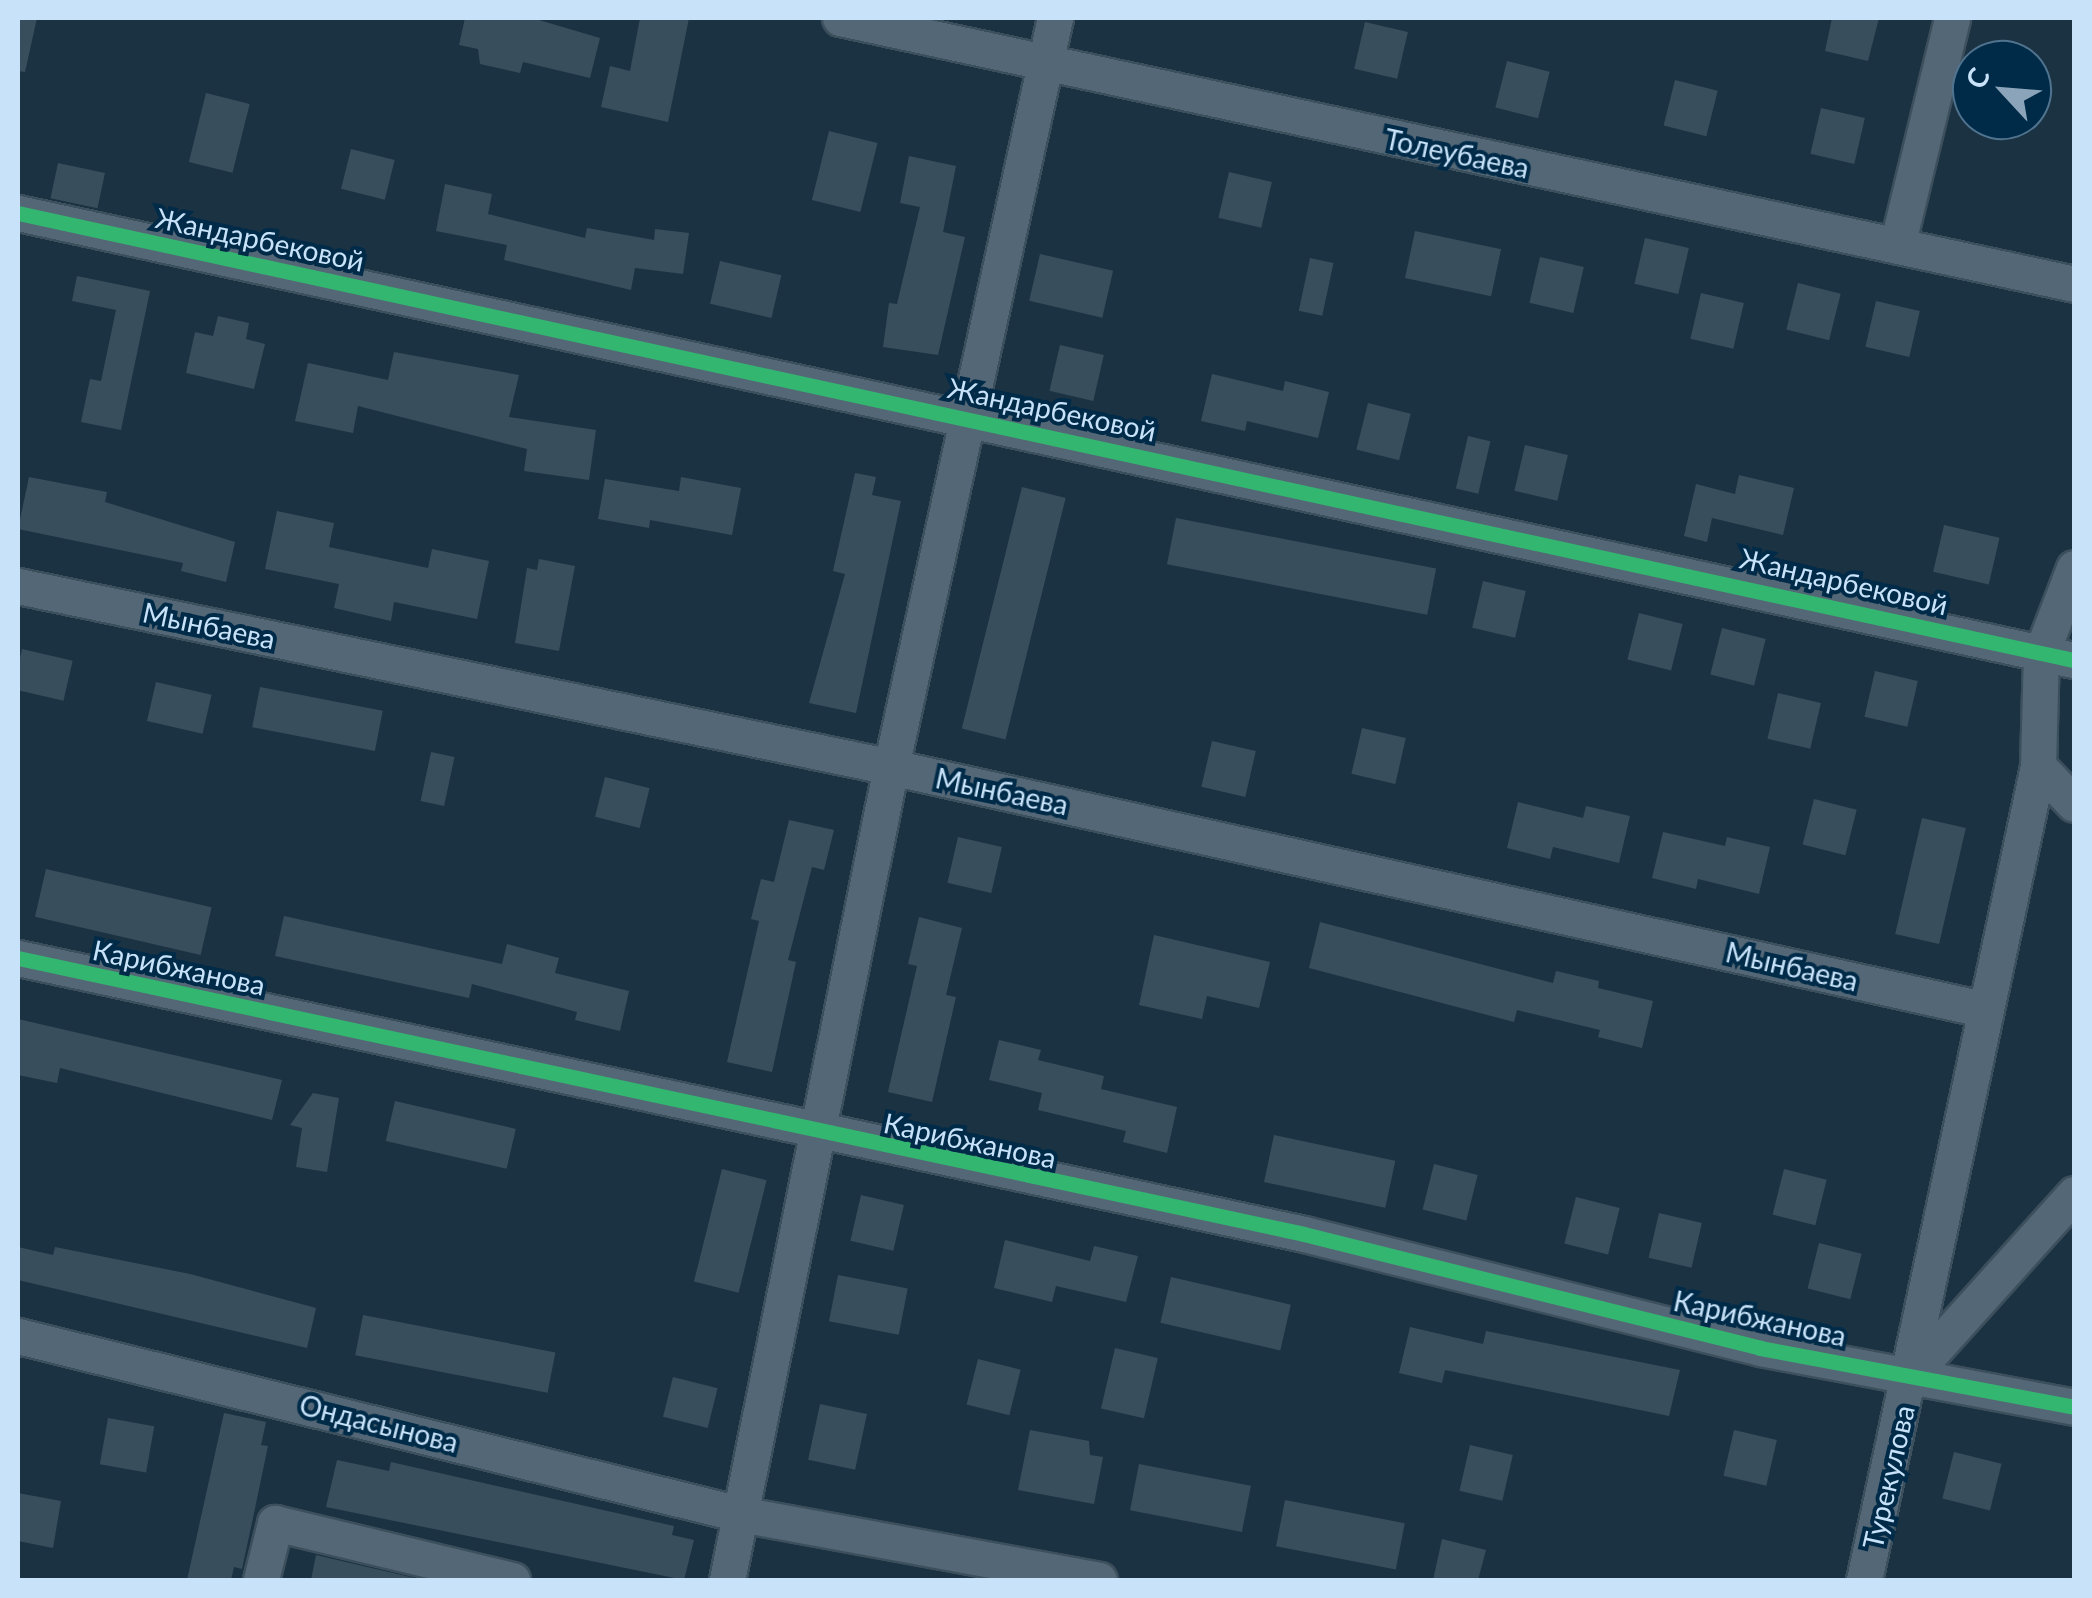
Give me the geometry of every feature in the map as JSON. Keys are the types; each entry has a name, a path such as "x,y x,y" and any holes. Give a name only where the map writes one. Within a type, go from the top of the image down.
{"street":[{"name":"Толеубаева","path":"840,18 1046,60 1228,106 1898,242 2074,284"},
{"path":"727,1580 891,767 1056,18"},
{"path":"1898,242 1952,18"},
{"name":"Жандарбековой","path":"18,213 1885,614 2058,657"},
{"name":"Турекулова","path":"1864,1580 1912,1374 1983,1010 2038,766 2074,568"},
{"name":"Мынбаева","path":"18,586 891,767 1983,1010"},
{"path":"2038,766 2074,804"},
{"name":"Карибжанова","path":"18,958 815,1133 1304,1234 1760,1348 2074,1407"},
{"path":"1912,1374 2074,1194"},
{"name":"Ондасынова","path":"18,1336 740,1514 1099,1580"},
{"path":"261,1580 275,1523 512,1580"}],"building":[{"path":"18,18 37,18 25,72 18,71"},
{"path":"465,18 532,18 600,38 590,78 523,62 520,73 480,64 478,49 459,45"},
{"path":"640,18 689,18 668,122 601,107 610,66 630,71"},
{"path":"1832,18 1879,18 1868,61 1825,51"},
{"path":"1365,22 1408,32 1397,79 1354,69"},
{"path":"1507,61 1550,72 1538,118 1495,108"},
{"path":"1675,80 1718,91 1706,136 1664,126"},
{"path":"206,93 250,104 232,173 189,162"},
{"path":"1821,108 1865,118 1854,164 1810,154"},
{"path":"829,131 878,143 860,212 812,200"},
{"path":"351,149 395,160 385,200 341,189"},
{"path":"909,156 956,166 943,232 965,237 938,355 883,347 889,303 897,304 920,207 900,203"},
{"path":"58,163 105,173 97,208 51,198"},
{"path":"1229,172 1272,182 1261,228 1218,218"},
{"path":"445,184 492,194 488,214 585,238 587,228 654,240 655,229 689,233 683,274 635,268 631,290 504,260 507,245 436,231"},
{"path":"1415,231 1501,249 1491,296 1405,278"},
{"path":"1645,238 1689,248 1678,294 1634,284"},
{"path":"1040,254 1113,271 1102,318 1029,301"},
{"path":"1540,257 1584,267 1573,313 1529,303"},
{"path":"1310,258 1333,263 1322,316 1299,311"},
{"path":"720,261 781,275 771,318 710,304"},
{"path":"77,276 150,291 121,430 81,422 90,379 101,381 116,310 72,301"},
{"path":"1798,283 1841,294 1829,340 1786,330"},
{"path":"1701,293 1744,303 1733,349 1690,339"},
{"path":"1876,301 1920,311 1909,357 1865,347"},
{"path":"218,316 249,323 246,339 265,344 254,389 186,373 195,332 213,336"},
{"path":"1060,345 1104,355 1093,401 1049,391"},
{"path":"394,352 519,375 509,417 596,430 589,480 524,471 527,449 358,406 353,433 295,421 308,363 388,380"},
{"path":"1212,374 1283,391 1285,381 1329,392 1318,438 1247,421 1245,431 1201,421"},
{"path":"1368,403 1411,414 1399,460 1356,450"},
{"path":"1468,436 1490,441 1478,494 1456,489"},
{"path":"1525,445 1568,455 1557,501 1514,491"},
{"path":"855,473 876,477 872,495 901,501 856,713 809,703 845,574 833,571"},
{"path":"1739,475 1794,488 1783,535 1712,518 1707,542 1684,536 1696,484 1735,494"},
{"path":"29,477 107,492 105,502 235,542 226,582 181,571 183,563 18,529"},
{"path":"681,477 741,488 732,535 650,520 649,528 598,519 605,479 679,491"},
{"path":"1022,487 1066,498 1005,739 962,729"},
{"path":"277,511 334,523 329,547 428,568 432,549 489,561 477,619 394,602 391,621 334,608 339,584 265,569"},
{"path":"1176,518 1436,569 1427,615 1167,564"},
{"path":"1944,525 2000,538 1989,585 1933,572"},
{"path":"539,559 575,566 559,651 515,643 527,568 537,570"},
{"path":"1483,581 1526,591 1515,638 1472,628"},
{"path":"1639,613 1683,624 1671,670 1627,660"},
{"path":"1722,628 1766,639 1754,685 1710,675"},
{"path":"22,649 73,661 63,701 18,690"},
{"path":"1875,671 1918,681 1907,727 1864,717"},
{"path":"156,682 212,695 203,734 147,721"},
{"path":"260,687 383,711 375,751 252,727"},
{"path":"1778,693 1821,703 1810,749 1767,739"},
{"path":"1362,728 1406,738 1395,784 1351,774"},
{"path":"1212,741 1256,751 1245,797 1201,787"},
{"path":"431,752 454,757 444,806 421,801"},
{"path":"605,777 650,788 640,828 595,817"},
{"path":"1814,799 1857,810 1845,855 1803,845"},
{"path":"1518,802 1583,818 1586,806 1630,816 1619,863 1553,847 1550,859 1507,848"},
{"path":"1922,818 1966,828 1939,944 1895,934"},
{"path":"789,820 834,830 824,870 812,867 788,960 796,962 772,1072 727,1062 759,921 751,919 761,879 774,882"},
{"path":"1663,832 1725,846 1727,837 1770,847 1759,894 1698,879 1696,889 1652,878"},
{"path":"958,837 1002,847 991,893 947,883"},
{"path":"46,869 212,907 201,955 35,917"},
{"path":"284,916 502,964 507,944 559,958 555,973 629,991 620,1031 575,1020 577,1012 472,984 469,998 275,956"},
{"path":"919,917 962,928 946,995 956,997 932,1102 888,1092 917,966 908,964"},
{"path":"1320,922 1553,983 1556,971 1599,981 1598,988 1653,1001 1642,1048 1598,1037 1600,1030 1517,1010 1514,1022 1309,968"},
{"path":"1154,935 1270,962 1259,1008 1207,996 1202,1019 1139,1005"},
{"path":"18,1019 282,1080 272,1120 60,1068 57,1083 18,1075"},
{"path":"999,1040 1041,1050 1038,1060 1104,1076 1101,1089 1177,1107 1167,1153 1123,1142 1126,1131 1038,1110 1042,1093 989,1080"},
{"path":"313,1093 339,1098 327,1172 296,1167 302,1128 290,1125"},
{"path":"395,1101 516,1129 507,1169 386,1141"},
{"path":"1274,1135 1395,1161 1385,1208 1264,1182"},
{"path":"1434,1164 1478,1175 1466,1220 1423,1210"},
{"path":"722,1169 767,1180 739,1293 694,1282"},
{"path":"1784,1169 1827,1180 1815,1225 1773,1215"},
{"path":"861,1195 904,1205 893,1251 850,1241"},
{"path":"1576,1197 1620,1208 1608,1254 1564,1244"},
{"path":"1659,1213 1702,1223 1692,1268 1649,1258"},
{"path":"1005,1240 1090,1261 1094,1246 1138,1256 1126,1302 1056,1286 1052,1302 994,1288"},
{"path":"1819,1243 1862,1254 1850,1299 1808,1289"},
{"path":"18,1247 53,1255 55,1247 190,1274 316,1308 307,1348 18,1280"},
{"path":"838,1275 908,1289 899,1335 829,1321"},
{"path":"1171,1277 1291,1305 1280,1350 1160,1323"},
{"path":"363,1315 555,1352 548,1393 355,1355"},
{"path":"1410,1327 1483,1344 1486,1331 1680,1370 1669,1416 1445,1370 1442,1383 1399,1373"},
{"path":"1115,1348 1158,1358 1144,1418 1101,1408"},
{"path":"978,1359 1021,1370 1009,1415 967,1405"},
{"path":"673,1377 718,1388 708,1428 663,1417"},
{"path":"820,1404 867,1414 855,1470 808,1460"},
{"path":"224,1413 266,1422 261,1445 268,1446 242,1569 234,1567 231,1580 187,1580"},
{"path":"108,1418 154,1426 146,1472 100,1464"},
{"path":"1030,1430 1089,1441 1090,1455 1103,1457 1094,1504 1018,1490"},
{"path":"1734,1430 1777,1440 1766,1486 1723,1476"},
{"path":"1470,1445 1513,1455 1502,1501 1459,1491"},
{"path":"1954,1452 2002,1464 1990,1510 1942,1499"},
{"path":"337,1460 389,1471 391,1462 674,1526 672,1535 694,1540 684,1580 326,1507"},
{"path":"1139,1464 1251,1486 1242,1532 1130,1510"},
{"path":"18,1493 61,1501 53,1548 18,1541"},
{"path":"1285,1500 1405,1523 1396,1569 1276,1546"},
{"path":"1442,1539 1486,1550 1478,1580 1433,1580"},
{"path":"316,1555 423,1580 311,1580"}],"cycle path":[{"path":"18,213 2074,660"},
{"path":"18,958 1304,1234 1760,1348 2074,1407"}]}
